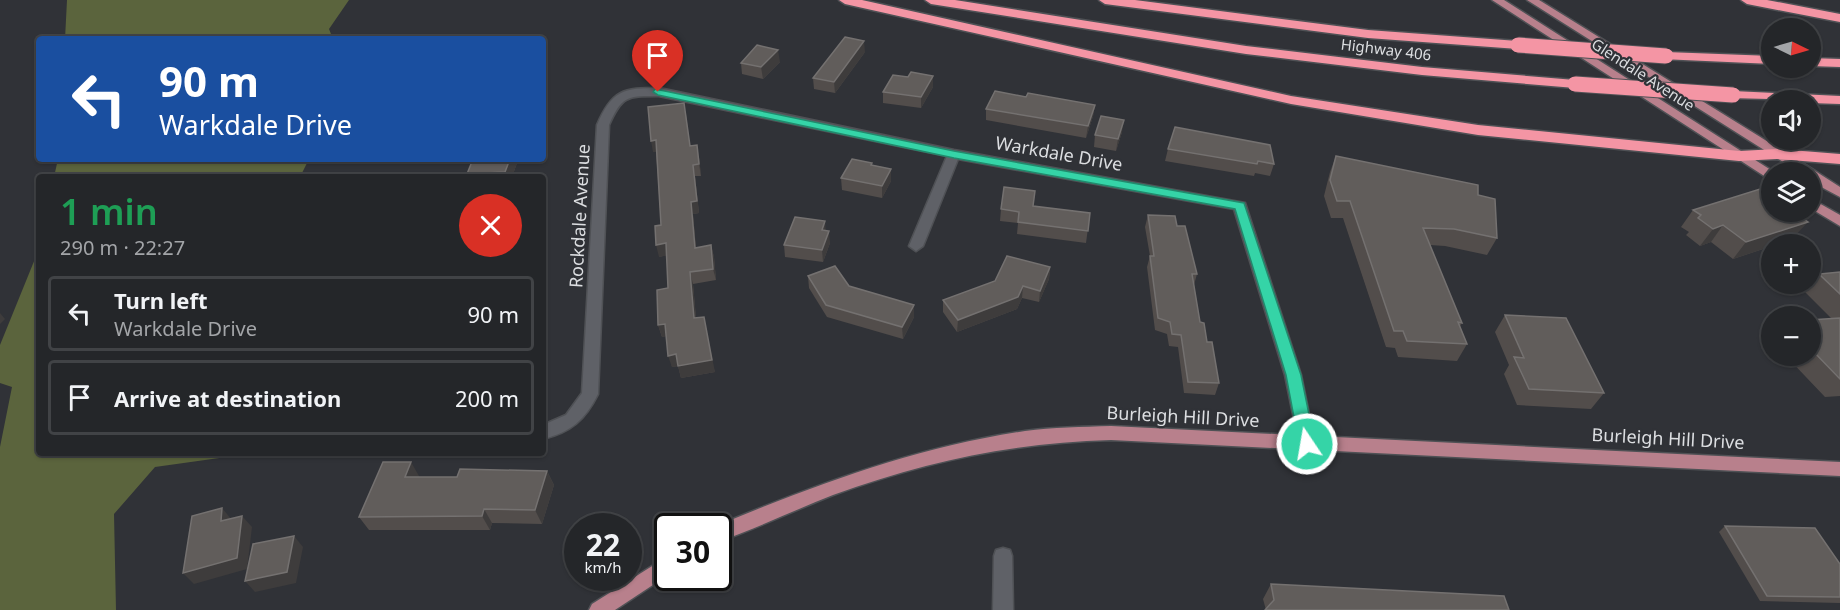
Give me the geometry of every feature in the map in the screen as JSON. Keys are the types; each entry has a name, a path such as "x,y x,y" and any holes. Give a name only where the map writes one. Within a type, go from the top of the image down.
{"highway":[{"path":"845,0 1291,100 1478,130 1738,156 1777,154 1840,159"},
{"name":"Highway 406","path":"931,0 1246,50 1422,71 1733,95 1840,100"},
{"name":"Highway 406","path":"1105,0 1368,34 1666,56 1761,60"},
{"path":"1746,0 1840,18"},
{"path":"1821,62 1840,63"}],"main road":[{"name":"Glendale Avenue","path":"1497,0 1761,170"},
{"name":"Glendale Avenue","path":"1532,0 1790,162"},
{"name":"Glendale Avenue","path":"1821,181 1840,193"},
{"path":"1821,209 1840,221"},
{"name":"Burleigh Hill Drive","path":"732,528 790,502 929,457 1026,438 1111,433 1840,469"},
{"path":"599,610 654,573"}],"street":[{"name":"Warkdale Drive","path":"630,92 658,92 954,154 1240,206 1293,375 1307,444"},
{"name":"Rockdale Avenue","path":"546,431 564,428 577,415 590,394 603,125 613,101 630,92"},
{"path":"916,246 954,154"},
{"path":"1003,556 1003,610"}],"green space":[{"path":"67,0 349,0 329,29 332,36 65,36"},
{"path":"57,162 308,162 302,174 55,174"},
{"path":"36,256 36,456 234,456 155,467 114,514 116,610 0,610 0,447 12,387 0,383 0,345"}],"building":[{"path":"845,37 864,41 834,82 813,78"},
{"path":"757,45 778,50 761,67 741,63"},
{"path":"911,72 933,76 921,97 883,92 893,75 908,77"},
{"path":"995,91 1026,97 1028,93 1095,105 1088,126 986,109"},
{"path":"684,103 690,146 697,145 699,164 693,165 697,201 691,202 695,248 711,245 713,269 690,272 694,318 704,317 712,360 678,366 676,354 668,356 665,324 658,325 657,290 668,288 666,243 656,245 655,226 661,225 656,140 651,141 648,107"},
{"path":"1101,116 1124,120 1118,139 1095,135"},
{"path":"1175,127 1270,145 1274,164 1258,161 1257,164 1168,149"},
{"path":"1336,156 1478,185 1478,195 1495,199 1497,238 1454,229 1423,228 1462,323 1458,322 1467,344 1407,341 1403,331 1394,331 1350,201 1337,201 1330,180"},
{"path":"852,159 891,169 882,186 841,178"},
{"path":"472,162 509,162 505,172 467,174"},
{"path":"1004,187 1035,191 1033,206 1090,213 1088,231 1018,222 1019,212 1001,209"},
{"path":"1760,189 1761,222 1808,222 1771,234 1761,234 1761,237 1746,242 1723,225 1713,229 1698,218 1701,215 1693,210"},
{"path":"1148,215 1175,216 1177,226 1185,226 1197,274 1192,274 1200,322 1204,323 1207,342 1212,342 1219,383 1188,382 1181,335 1172,334 1170,322 1158,318 1150,256 1154,256"},
{"path":"795,217 825,221 822,230 829,231 822,250 784,245"},
{"path":"1007,256 1050,267 1040,291 1023,286 1018,297 958,320 943,300 995,281"},
{"path":"835,266 849,286 914,305 902,327 826,305 808,276"},
{"path":"1840,272 1840,294 1821,276 1821,274"},
{"path":"1505,315 1566,318 1604,393 1529,389 1514,357 1524,358"},
{"path":"1840,318 1840,379 1821,359 1821,319"},
{"path":"383,462 411,462 405,477 457,477 460,469 547,471 535,510 484,509 482,516 359,517"},
{"path":"222,508 221,521 242,516 237,558 183,573 192,516"},
{"path":"1725,526 1815,528 1840,564 1840,597 1767,596"},
{"path":"294,536 287,572 245,581 253,544"},
{"path":"1271,584 1504,596 1509,610 1265,610 1274,600"}],"route":[{"path":"658,92 954,154 1240,206 1293,375 1307,444"}]}
